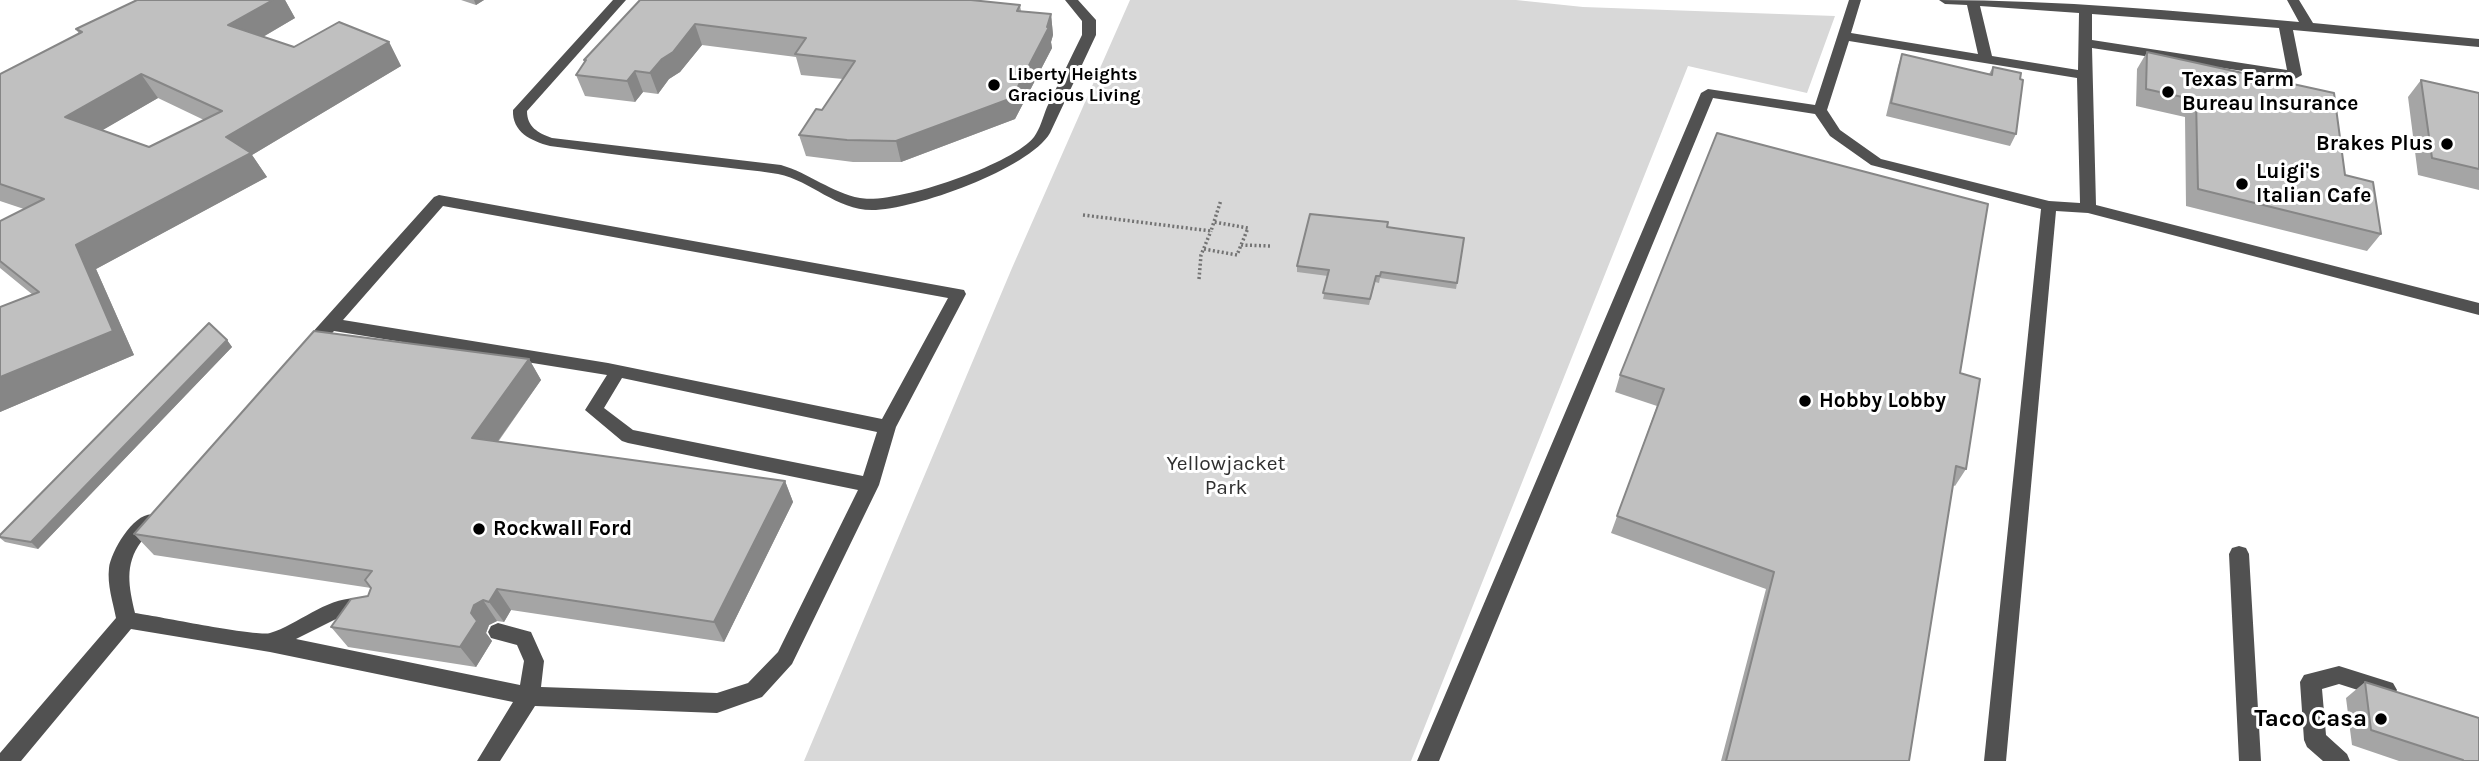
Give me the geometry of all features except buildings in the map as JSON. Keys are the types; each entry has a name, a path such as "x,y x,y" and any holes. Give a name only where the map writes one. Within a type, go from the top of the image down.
{"street":[{"path":"620,0 520,110 519,118 524,128 536,138 550,142 781,170 796,173 837,197 873,205 898,202 980,173 1024,154 1040,139 1088,35 1089,20 1070,0"},
{"path":"1820,110 1855,0"},
{"path":"1945,0 2223,19 2479,43"},
{"path":"2220,0 2223,19"},
{"path":"2293,0 2308,27"},
{"path":"1972,1 1986,60"},
{"path":"2086,9 2084,75 2088,208"},
{"path":"2085,43 2295,75 2285,25"},
{"path":"1844,36 2084,75"},
{"path":"1428,761 1708,93 1820,110 1835,132 1877,162 2049,206 2088,208 2479,309"},
{"path":"127,620 270,643 528,696 717,703 755,690 785,658 870,485 887,427 958,294 439,200 293,365"},
{"path":"1995,761 2049,206"},
{"path":"330,324 618,371 887,427"},
{"path":"618,371 594,410 628,436 870,485"},
{"path":"127,620 116,577 125,546 162,506"},
{"path":"2239,554 2250,761"},
{"path":"270,643 333,611 362,607 375,609"},
{"path":"7,761 127,620"},
{"path":"488,761 528,696 534,661 524,638 498,632"},
{"path":"2339,761 2315,740 2311,682 2339,675 2409,698"}],"path":[{"path":"1199,279 1204,249 1222,200"},
{"path":"1083,215 1210,231"},
{"path":"1204,249 1237,255 1248,228 1214,222"},
{"path":"1241,245 1271,246"}],"green space":[{"name":"Yellowjacket Park","path":"1130,0 1516,0 1583,7 1835,16 1807,93 1688,66 1411,761 804,761 1012,268"}],"place":[{"name":"Liberty Heights Gracious Living","path":"994,85"},
{"name":"Texas Farm Bureau Insurance","path":"2168,92"},
{"name":"Brakes Plus","path":"2447,144"},
{"name":"Luigi's Italian Cafe","path":"2242,184"},
{"name":"Hobby Lobby","path":"1805,401"},
{"name":"Rockwall Ford","path":"479,529"},
{"name":"Taco Casa","path":"2381,719"}]}
